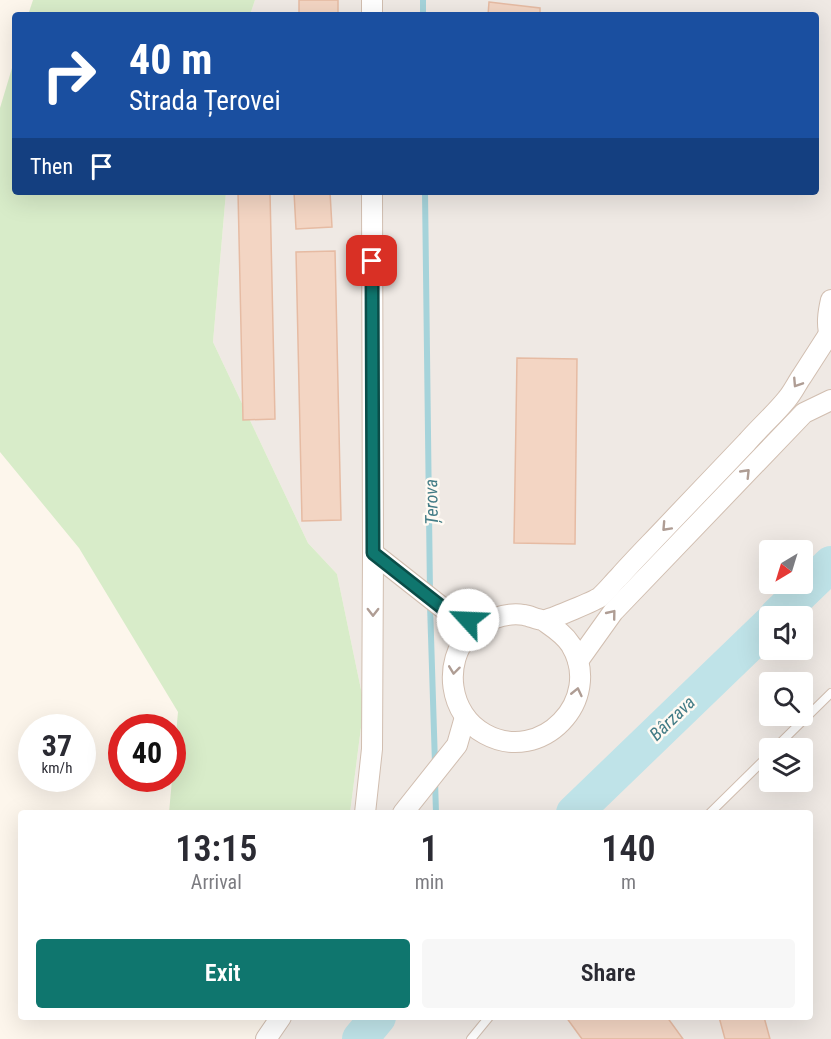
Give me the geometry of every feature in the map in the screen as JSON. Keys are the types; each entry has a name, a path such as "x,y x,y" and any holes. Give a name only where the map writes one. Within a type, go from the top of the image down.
{"street":[{"path":"365,810 372,749 372,195"},
{"path":"544,621 600,597 788,398 830,336 828,314 831,300"},
{"path":"578,661 613,612 804,413 831,400"},
{"path":"373,553 450,614 483,623"},
{"path":"450,614 461,645"},
{"path":"503,615 524,615 544,621 559,631 571,645 578,661 580,680 577,698 569,715 556,729 540,738 522,742 503,741 485,735 465,717 453,694 452,669 461,645 471,632 483,623 503,615"},
{"path":"405,810 454,750 465,717"},
{"path":"454,750 485,735"},
{"path":"266,1039 279,1020"}],"lane":[{"path":"785,738 831,693"},
{"path":"713,810 759,765"},
{"path":"471,1039 487,1020"}],"shaded area":[{"path":"255,0 831,0 831,1039 257,1039 271,1020 813,1020 813,810 350,810 364,704 337,574 308,543 213,342 226,195 819,195 819,12 251,12"}],"green space":[{"path":"33,0 255,0 251,12 29,12"},
{"path":"12,68 12,195 226,195 213,342 308,543 337,574 364,704 350,810 169,810 171,792 186,792 186,714 178,714 79,548 0,452 0,108"}],"building":[{"path":"299,0 338,0 338,12 299,12"},
{"path":"489,2 540,8 540,12 488,12"},
{"path":"238,195 270,195 275,419 243,420"},
{"path":"294,195 330,195 332,227 296,229"},
{"path":"335,251 341,520 302,521 296,252"},
{"path":"517,358 577,359 575,544 514,543"},
{"path":"568,1020 669,1020 683,1039 582,1039"},
{"path":"720,1020 765,1020 770,1039 725,1039"}],"waterway":[{"name":"Țerova","path":"423,0 423,12"},
{"name":"Țerova","path":"425,195 430,593"},
{"name":"Bârzava","path":"787,606 831,564"},
{"name":"Țerova","path":"430,604 435,764"},
{"name":"Bârzava","path":"577,810 759,635"},
{"name":"Țerova","path":"435,780 436,810"},
{"name":"Bârzava","path":"360,1039 376,1020"}],"route":[{"path":"372,261 373,553 453,616 468,620"}]}
